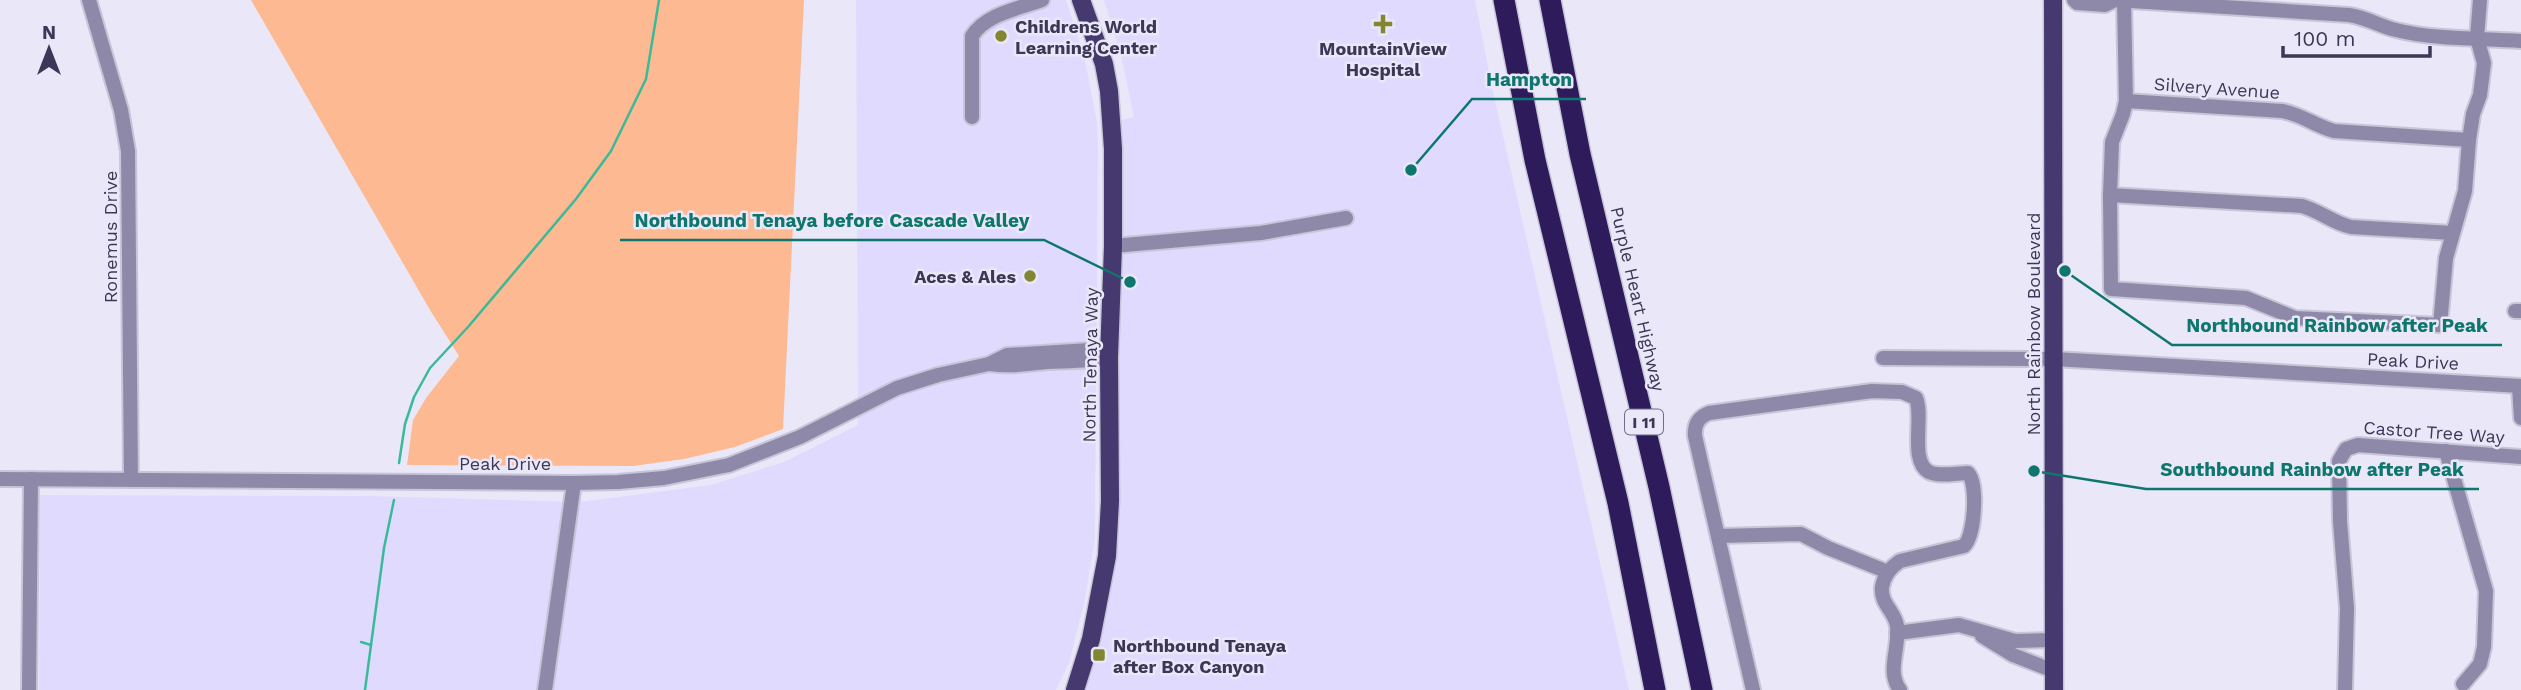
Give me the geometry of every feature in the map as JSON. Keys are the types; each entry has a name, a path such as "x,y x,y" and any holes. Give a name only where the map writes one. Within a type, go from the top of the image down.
{"highway":[{"path":"1492,0 1530,186 1552,239"},
{"name":"I 11","path":"1504,0 1552,239 1618,503 1655,690"},
{"name":"Purple Heart Highway","path":"1550,0 1580,154 1660,487 1702,690"}],"main road":[{"name":"North Tenaya Way","path":"1075,690 1091,639 1107,556 1113,246 1110,91 1104,64 1081,0"},
{"name":"North Rainbow Boulevard","path":"2053,0 2054,690"}],"street":[{"name":"Ronemus Drive","path":"89,0 121,110 128,151 131,480"},
{"path":"972,117 972,36 979,26 992,18 1042,0"},
{"path":"2074,0 2077,3 2105,5 2115,0 2219,4 2349,15 2368,18 2394,30 2521,41"},
{"path":"2124,0 2126,101 2112,142 2111,289 2246,298 2295,318 2440,325 2445,258 2465,191 2469,140 2473,114 2480,95 2484,63 2477,38 2480,0"},
{"name":"Silvery Avenue","path":"2126,101 2282,111 2296,113 2320,128 2334,131 2469,140"},
{"path":"2110,195 2302,206 2315,210 2338,224 2351,227 2452,233"},
{"path":"1113,246 1262,233 1346,218"},
{"name":"Peak Drive","path":"0,479 574,482 652,479 729,464 782,446 897,388 938,375 989,364 1009,367 1109,358"},
{"name":"Peak Drive","path":"1883,358 2054,359 2520,386"},
{"path":"2520,386 2521,418"},
{"path":"1753,690 1695,436 1696,425 1709,413 1871,391 1907,393 1918,402 1918,454 1923,466 1932,473 1968,473 1972,479 1972,530 1965,546 1909,558 1893,566 1883,581 1883,599 1897,624 1894,676 1898,689"},
{"name":"Castor Tree Way","path":"2345,690 2347,608 2340,521 2339,461 2346,449 2358,445 2521,457"},
{"path":"2446,451 2486,591 2484,647 2480,664 2463,684"},
{"path":"29,690 31,480"},
{"path":"545,690 574,482"},
{"path":"1718,536 1801,534 1888,572"},
{"path":"1898,633 1950,624 2015,641 2054,640"},
{"path":"1969,627 2013,655 2054,671"}],"shaded area":[{"path":"251,0 804,0 783,429 735,447 684,459 633,466 407,465 413,420 426,398 459,356"},
{"path":"856,0 1066,0 1084,55 1097,122 1098,150 1095,539 1084,604 1069,663 1056,690 39,690 40,495 371,496 579,502 710,485 784,462 858,425"},
{"path":"1104,0 1475,0 1492,87 1629,690 1073,690 1101,597 1113,122 1134,117 1122,60"}],"waterway":[{"path":"399,463 405,424 414,397 430,368 576,199 611,151 646,79 659,0"},
{"path":"365,690 384,548 394,500"},
{"path":"361,642 371,645"}],"place":[{"name":"MountainView Hospital","path":"1383,24"},
{"name":"Childrens World Learning Center","path":"1001,36"},
{"name":"Hampton","path":"1411,170"},
{"name":"Northbound Rainbow after Peak","path":"2065,271"},
{"name":"Aces & Ales","path":"1030,276"},
{"name":"Northbound Tenaya before Cascade Valley","path":"1130,282"},
{"name":"Southbound Rainbow after Peak","path":"2034,471"},
{"name":"Northbound Tenaya after Box Canyon","path":"1099,655"}]}
